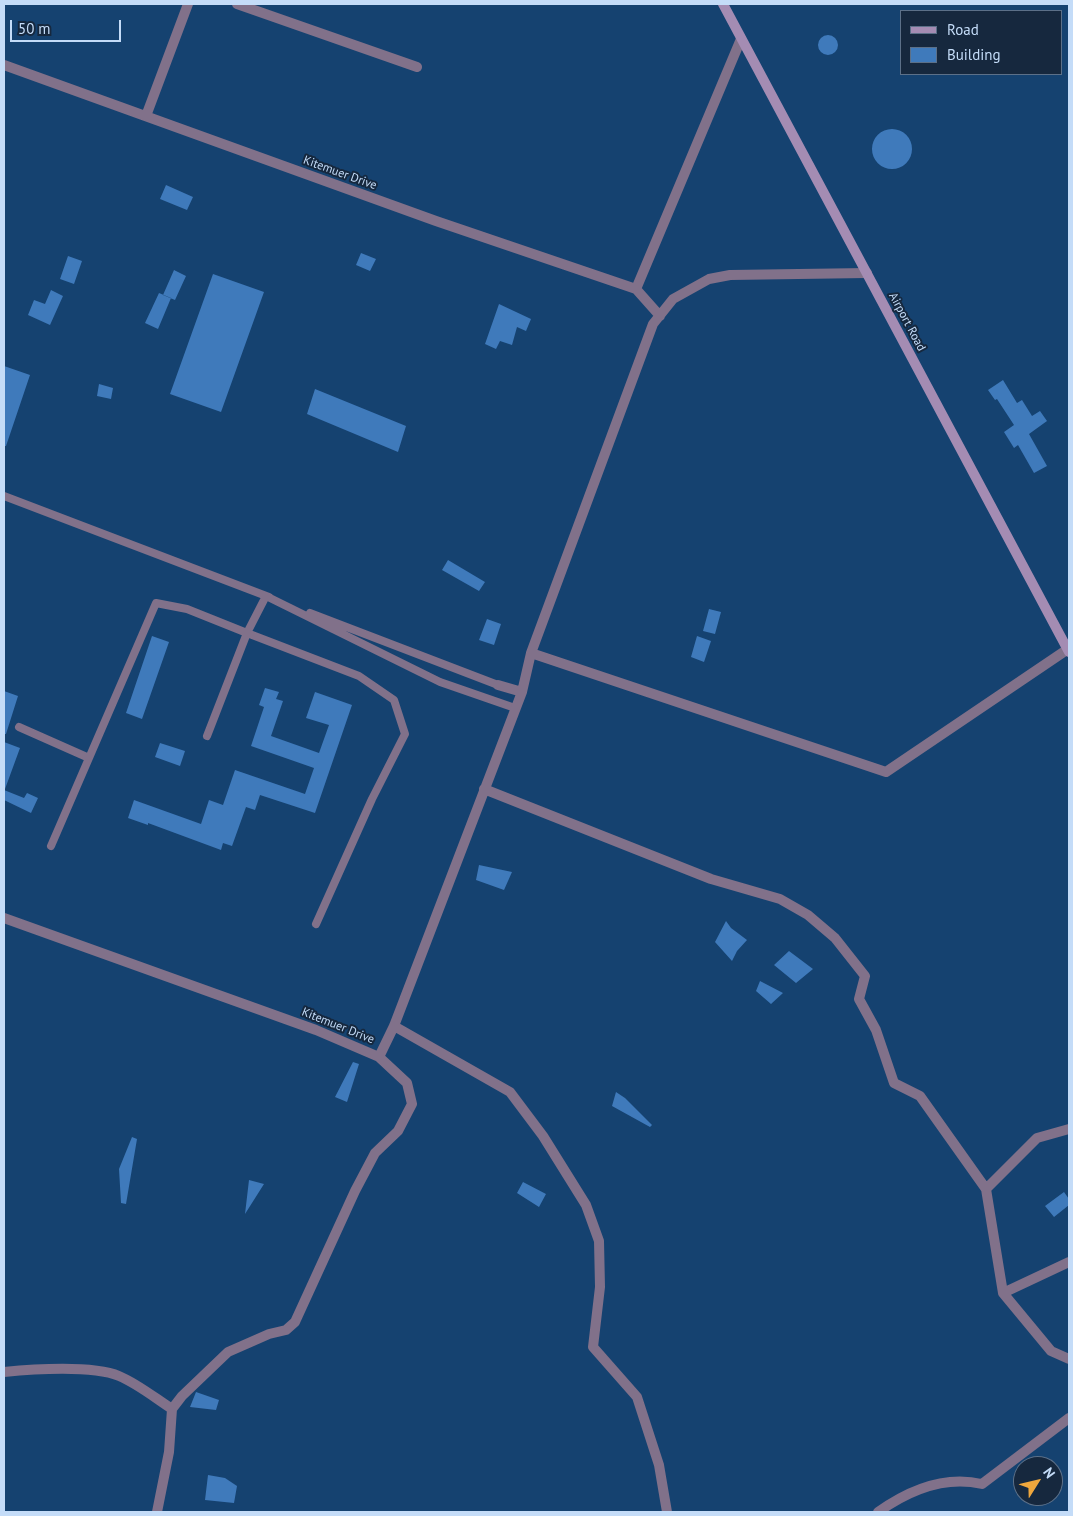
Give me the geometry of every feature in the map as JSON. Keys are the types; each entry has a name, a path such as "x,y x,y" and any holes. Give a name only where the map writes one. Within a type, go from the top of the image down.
{"street":[{"path":"146,116 188,4"},
{"path":"238,4 416,67"},
{"name":"Airport Road","path":"722,4 1069,651"},
{"path":"636,289 741,38"},
{"name":"Kitemuer Drive","path":"4,65 436,221 636,289 660,316"},
{"name":"Kitemuer Drive","path":"4,918 316,1030 379,1057 394,1026 522,692 531,653 653,324 673,299 710,279 730,275 867,273"},
{"path":"531,653 886,772 1069,651"},
{"path":"498,684 522,692"},
{"path":"484,789 711,879 780,899 808,915 835,938 865,976 860,999 876,1030 894,1083 920,1096 986,1189 1003,1293 1051,1351 1069,1359"},
{"path":"394,1026 510,1092 542,1136 586,1205 600,1242 600,1287 593,1347 636,1397 659,1465 667,1512"},
{"path":"157,1512 169,1452 172,1409 182,1396 228,1352 269,1334 286,1330 295,1322 355,1192 376,1153 398,1132 412,1104 407,1082 379,1057"},
{"path":"986,1189 1037,1138 1069,1129"},
{"path":"1003,1293 1069,1262"},
{"path":"4,1372 40,1368 105,1371 120,1376 172,1409"},
{"path":"878,1512 896,1500 927,1486 954,1480 982,1484 1069,1418"}],"lane":[{"path":"4,496 498,684"},
{"path":"207,736 247,633 266,596"},
{"path":"266,596 440,682 515,708"},
{"path":"51,846 156,603 187,609 359,676 394,700 405,734 372,799 316,924"},
{"path":"19,727 89,758"}],"building":[{"path":"828,35 835,38 838,45 835,52 828,55 821,52 818,45 821,38"},
{"path":"892,129 906,135 912,149 906,163 892,169 878,163 872,149 878,135"},
{"path":"166,185 193,197 187,210 160,199"},
{"path":"361,253 376,259 370,271 356,265"},
{"path":"68,256 82,261 74,284 60,279"},
{"path":"174,270 186,276 175,300 163,295"},
{"path":"213,274 264,292 221,412 170,394"},
{"path":"51,290 63,296 50,325 28,315 34,300 45,304"},
{"path":"159,293 171,298 158,329 145,323"},
{"path":"499,304 531,319 526,331 517,327 512,345 500,341 496,349 485,344"},
{"path":"4,366 30,375 6,446 4,446"},
{"path":"1003,380 1017,403 1022,400 1032,416 1040,411 1047,421 1029,434 1047,466 1034,473 1018,445 1014,448 1004,432 1014,425 997,399 995,400 988,390"},
{"path":"99,384 113,388 111,399 97,396"},
{"path":"315,389 406,426 398,452 307,414"},
{"path":"448,560 485,582 479,591 442,570"},
{"path":"709,609 721,612 715,634 703,631"},
{"path":"487,619 501,624 494,645 479,640"},
{"path":"152,636 169,642 142,719 126,713"},
{"path":"697,636 711,641 704,662 691,657"},
{"path":"265,688 279,692 276,699 283,701 271,736 319,753 329,725 306,718 315,692 352,705 315,813 260,795 255,810 246,807 232,846 223,843 221,850 148,823 148,825 128,818 134,800 201,824 209,800 223,805 235,770 305,794 314,768 251,746 264,707 259,705"},
{"path":"4,691 18,696 6,734 4,734"},
{"path":"4,742 20,748 5,789 4,788"},
{"path":"160,743 185,751 180,766 155,757"},
{"path":"4,790 24,798 27,793 38,798 31,813 4,800"},
{"path":"479,865 512,872 504,890 476,880"},
{"path":"726,921 731,928 747,940 737,951 732,961 715,942"},
{"path":"789,951 813,969 796,983 774,965"},
{"path":"760,981 783,993 771,1004 756,991"},
{"path":"353,1062 359,1064 347,1102 335,1097"},
{"path":"616,1092 625,1098 652,1125 650,1127 612,1106"},
{"path":"132,1137 137,1139 126,1204 121,1203 119,1169"},
{"path":"249,1180 264,1184 245,1214"},
{"path":"523,1182 546,1194 539,1207 517,1193"},
{"path":"1064,1192 1069,1199 1069,1205 1054,1217 1045,1206"},
{"path":"196,1392 219,1400 216,1410 190,1407"},
{"path":"208,1475 225,1478 237,1486 234,1503 205,1500"}]}
